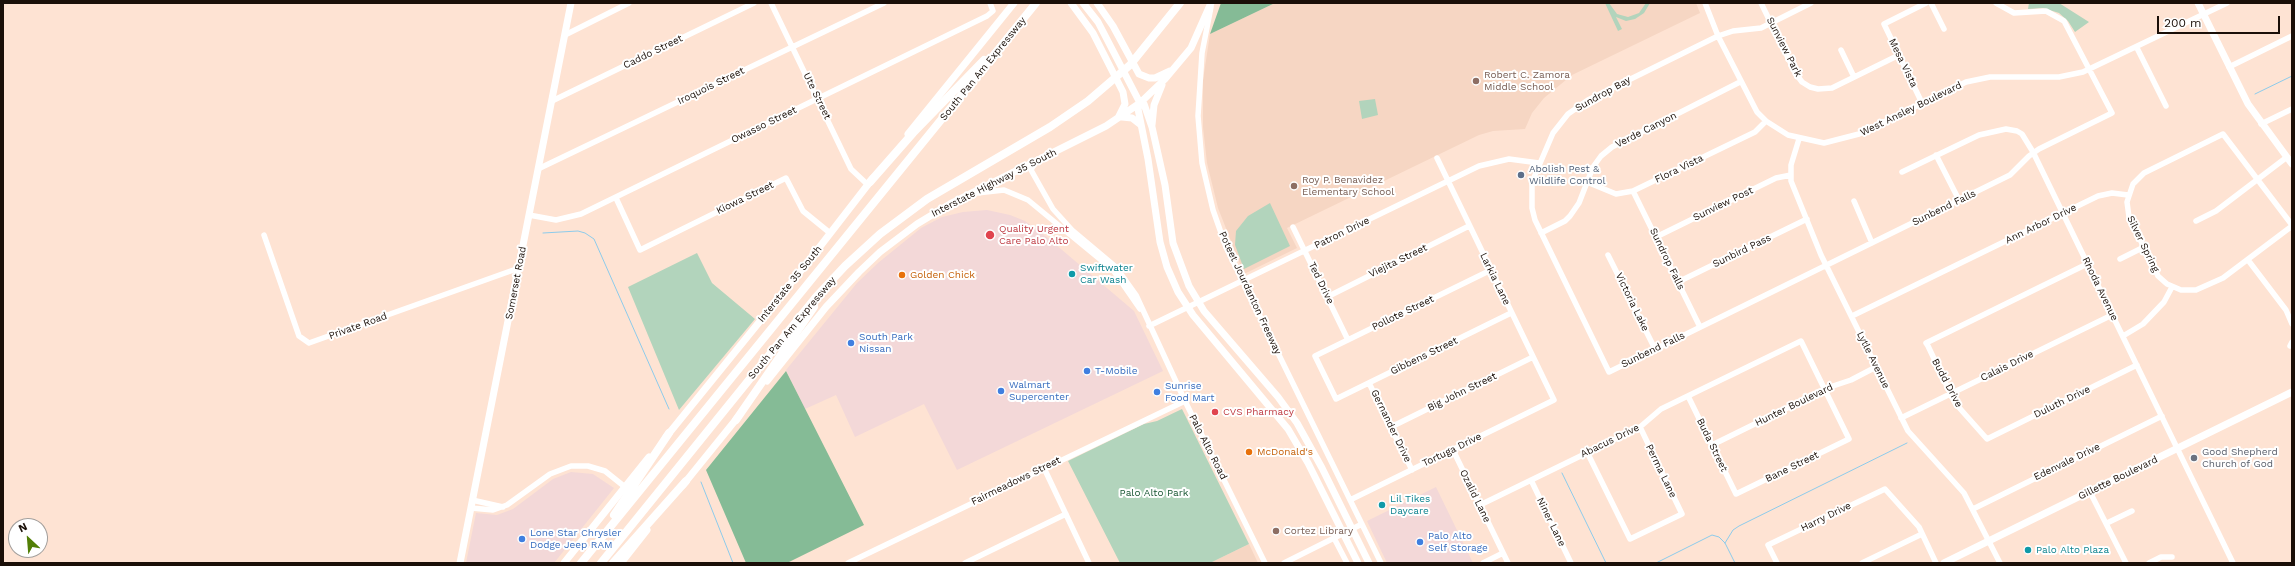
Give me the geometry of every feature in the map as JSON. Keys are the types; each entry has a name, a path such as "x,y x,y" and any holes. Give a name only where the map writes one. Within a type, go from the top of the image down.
{"highway":[{"path":"869,183 931,113 990,55 1032,3"},
{"name":"South Pan Am Expressway","path":"580,563 1036,3"},
{"name":"South Pan Am Expressway","path":"601,563 816,297 844,266 880,234 927,199 1068,116 1106,87 1140,53 1180,3"},
{"path":"736,420 803,321 828,290 880,234"},
{"path":"580,563 669,433"},
{"path":"613,563 686,481"}],"main road":[{"name":"Somerset Road","path":"460,563 571,3"},
{"name":"Interstate 35 South","path":"564,563 1014,3"},
{"path":"1071,3 1093,33 1125,98 1125,104 1118,119"},
{"path":"1084,3 1102,28 1140,103 1144,104 1152,127 1165,185 1174,243 1180,266 1198,302 1297,423 1322,468 1369,563"},
{"path":"1098,3 1113,26 1139,74 1149,78 1155,78 1174,69"},
{"path":"1118,119 1140,103 1174,69 1191,48 1212,3"},
{"path":"2198,3 2248,104 2261,124 2292,164"},
{"path":"1152,127 1156,98 1165,79"},
{"path":"1140,103 1138,109 1142,125 1160,242 1168,267 1188,307 1288,430 1308,462 1358,563"},
{"path":"1118,119 1132,118 1142,125"},
{"name":"Interstate Highway 35 South","path":"736,420 816,320 859,272 880,252 934,212 1068,146 1118,119"},
{"name":"Gillette Boulevard","path":"1944,563 2292,392"},
{"path":"621,563 736,420"}],"street":[{"path":"565,35 629,3"},
{"name":"Caddo Street","path":"552,101 754,3"},
{"name":"Ute Street","path":"771,3 851,168 869,183"},
{"name":"Iroquois Street","path":"538,169 884,3"},
{"name":"Owasso Street","path":"529,215 550,219 569,218 616,198 987,16 993,11 990,3"},
{"name":"Poteet Jourdanton Freeway","path":"1212,3 1199,80 1198,136 1213,210 1226,247 1242,281 1381,563"},
{"name":"West Ansley Boulevard","path":"1705,3 1718,36 1750,102 1766,122 1782,132 1799,139 1824,143 1850,138 1954,87 1982,78 2010,76 2059,77 2089,69 2137,48 2227,3"},
{"name":"Sunview Park","path":"1761,3 1796,74 1807,85 1818,89 1828,89 1899,55"},
{"name":"Sundrop Bay","path":"1609,372 1535,220 1530,200 1532,182 1553,133 1562,120 1577,106 1718,36 1733,31 1761,28 1811,3"},
{"name":"Mesa Vista","path":"1922,103 1884,24 1926,3"},
{"path":"1931,3 1944,29"},
{"name":"Sunbend Falls","path":"1609,372 2010,175 2033,152 2112,113 2070,29 2058,16 2042,10 2014,12 2003,9 1996,3"},
{"path":"2229,67 2292,36"},
{"path":"2137,48 2166,106"},
{"path":"1841,50 1854,77"},
{"name":"Verde Canyon","path":"1542,233 1565,221 1570,216 1578,203 1597,162 1612,147 1740,82"},
{"path":"2261,124 2292,109"},
{"name":"Flora Vista","path":"1587,182 1616,194 1634,191 1755,132 1766,122"},
{"name":"Rhoda Avenue","path":"1902,172 1979,135 2006,130 2017,131 2022,134 2033,152 2233,563"},
{"path":"2123,336 2143,324 2164,302 2172,288 2185,291 2200,289 2223,278 2292,225 2223,134 2144,173 2133,184 2128,195"},
{"name":"Lytle Avenue","path":"1799,139 1793,155 1790,175 1796,197 1807,219 1826,266 1901,418 1912,437 1962,491 1973,509 2000,563"},
{"path":"1936,156 1959,200"},
{"path":"2196,221 2216,211 2287,157"},
{"name":"Larkia Lane","path":"1437,158 1554,400"},
{"name":"Patron Drive","path":"1149,326 1479,166 1499,160 1520,159 1539,163"},
{"name":"Palo Alto Road","path":"1036,161 1031,170 1050,205 1072,230 1116,267 1136,295 1141,310 1265,563"},
{"name":"Sunview Post","path":"1656,237 1776,178 1790,175"},
{"name":"Kiowa Street","path":"616,198 640,250 786,178 801,208 830,233"},
{"name":"Palo Alto Road","path":"967,196 984,191 1004,190 1028,200 1113,270 1134,303 1141,310"},
{"name":"Sundrop Falls","path":"1634,191 1700,327"},
{"name":"Ann Arbor Drive","path":"1852,316 2062,213 2105,194 2128,195"},
{"name":"Silver Spring","path":"2128,195 2127,206 2129,217 2158,276 2172,288"},
{"path":"1854,201 1872,243"},
{"name":"Sunbird Pass","path":"1678,282 1807,219"},
{"name":"Viejita Street","path":"1327,297 1469,226"},
{"name":"Ted Drive","path":"1293,227 1348,340"},
{"name":"Private Road","path":"264,235 299,336 309,343 519,268"},
{"path":"2120,259 2144,247"},
{"name":"Victoria Lake","path":"1608,255 1655,349"},
{"path":"2248,260 2286,310 2292,324"},
{"name":"Budd Drive","path":"1987,439 1960,410 1926,343 2087,264"},
{"name":"Pollote Street","path":"1336,399 1315,356 1490,270"},
{"name":"Gibbens Street","path":"1336,399 1511,313"},
{"name":"Calais Drive","path":"1901,418 2112,315"},
{"name":"Abacus Drive","path":"1480,505 1640,427 1661,408 1800,340 1824,389"},
{"name":"Big John Street","path":"1391,427 1533,357"},
{"name":"Duluth Drive","path":"1987,439 2137,365"},
{"name":"Hunter Boulevard","path":"1712,445 1824,389 1876,367"},
{"name":"Gernander Drive","path":"1369,383 1412,470"},
{"name":"Bane Street","path":"1736,494 1849,439 1824,389"},
{"name":"Buda Street","path":"1688,396 1736,494"},
{"name":"Tortuga Drive","path":"1350,500 1554,400"},
{"name":"Fairmeadows Street","path":"848,563 1185,401"},
{"name":"Edenvale Drive","path":"1973,509 2162,416"},
{"name":"Perma Lane","path":"1587,452 1630,539 1682,514 1640,427"},
{"name":"Ozalid Lane","path":"1453,450 1508,563"},
{"path":"472,504 503,507 514,502 550,474 571,466 588,466 605,471 625,487"},
{"path":"1044,468 1087,562"},
{"name":"Niner Lane","path":"1531,480 1570,563"},
{"name":"Harry Drive","path":"1777,563 1768,545 1884,490 1914,522 1922,534"},
{"path":"2090,492 2126,563"},
{"path":"2107,523 2132,511"},
{"path":"965,563 1066,514"},
{"path":"1284,563 1362,524"},
{"path":"1862,563 1922,534 1936,563"},
{"path":"1334,538 1347,563"},
{"path":"1483,563 1503,553"},
{"path":"2149,563 2161,557 2172,557"}],"shaded area":[{"path":"1275,3 1696,3 1700,13 1572,75 1544,98 1532,113 1525,129 1493,131 1479,135 1287,228 1297,248 1244,274 1218,208 1207,163 1203,127 1203,80 1210,34"},
{"path":"987,210 1010,215 1025,221 1048,238 1134,311 1163,371 957,470 924,404 855,437 836,395 805,409 786,370 857,283 878,263 921,228 942,217 963,212"},
{"name":"Lone Star Chrysler Dodge Jeep RAM","path":"571,472 593,474 614,488 554,563 466,563 476,513 497,515 513,509 553,479"},
{"name":"Palo Alto Self Storage","path":"1436,487 1473,563 1387,563 1367,521"},
{"path":"1249,544 1258,563 1210,563"}],"green space":[{"path":"1221,3 1275,3 1210,34"},
{"path":"1605,3 1609,3 1617,14 1628,17 1639,13 1646,3 1650,3 1644,13 1635,19 1626,21 1616,17 1622,29 1618,31"},
{"path":"2029,3 2059,3 2089,22 2075,32 2068,21 2059,13 2043,8 2028,9"},
{"path":"1375,99 1378,115 1362,119 1359,101"},
{"path":"1270,203 1290,246 1244,269 1235,245 1236,231 1248,216"},
{"path":"697,253 712,283 755,319 679,410 628,287"},
{"path":"786,371 864,525 787,563 746,563 706,470"},
{"name":"Palo Alto Park","path":"1182,409 1249,544 1210,563 1120,563 1068,461 1144,424 1157,421"}],"waterway":[{"path":"2255,94 2292,76"},
{"path":"543,233 578,231 585,233 594,239 669,409"},
{"path":"1725,543 1733,530 1739,526 1907,443"},
{"path":"1562,473 1606,563"},
{"path":"701,482 733,563"},
{"path":"1656,563 1712,535 1719,537 1725,543 1735,563"}],"place":[{"name":"Robert C. Zamora Middle School","path":"1476,81"},
{"name":"Abolish Pest & Wildlife Control","path":"1521,175"},
{"name":"Roy P. Benavidez Elementary School","path":"1294,186"},
{"name":"Quality Urgent Care Palo Alto","path":"990,235"},
{"name":"Swiftwater Car Wash","path":"1072,274"},
{"name":"Golden Chick","path":"902,275"},
{"name":"South Park Nissan","path":"851,343"},
{"name":"T-Mobile","path":"1087,371"},
{"name":"Walmart Supercenter","path":"1001,391"},
{"name":"Sunrise Food Mart","path":"1157,392"},
{"name":"CVS Pharmacy","path":"1215,412"},
{"name":"McDonald's","path":"1249,452"},
{"name":"Good Shepherd Church of God","path":"2194,458"},
{"name":"Lil Tikes Daycare","path":"1382,505"},
{"name":"Cortez Library","path":"1276,531"},
{"name":"Lone Star Chrysler Dodge Jeep RAM","path":"522,539"},
{"name":"Palo Alto Self Storage","path":"1420,542"},
{"name":"Palo Alto Plaza","path":"2028,550"}]}
